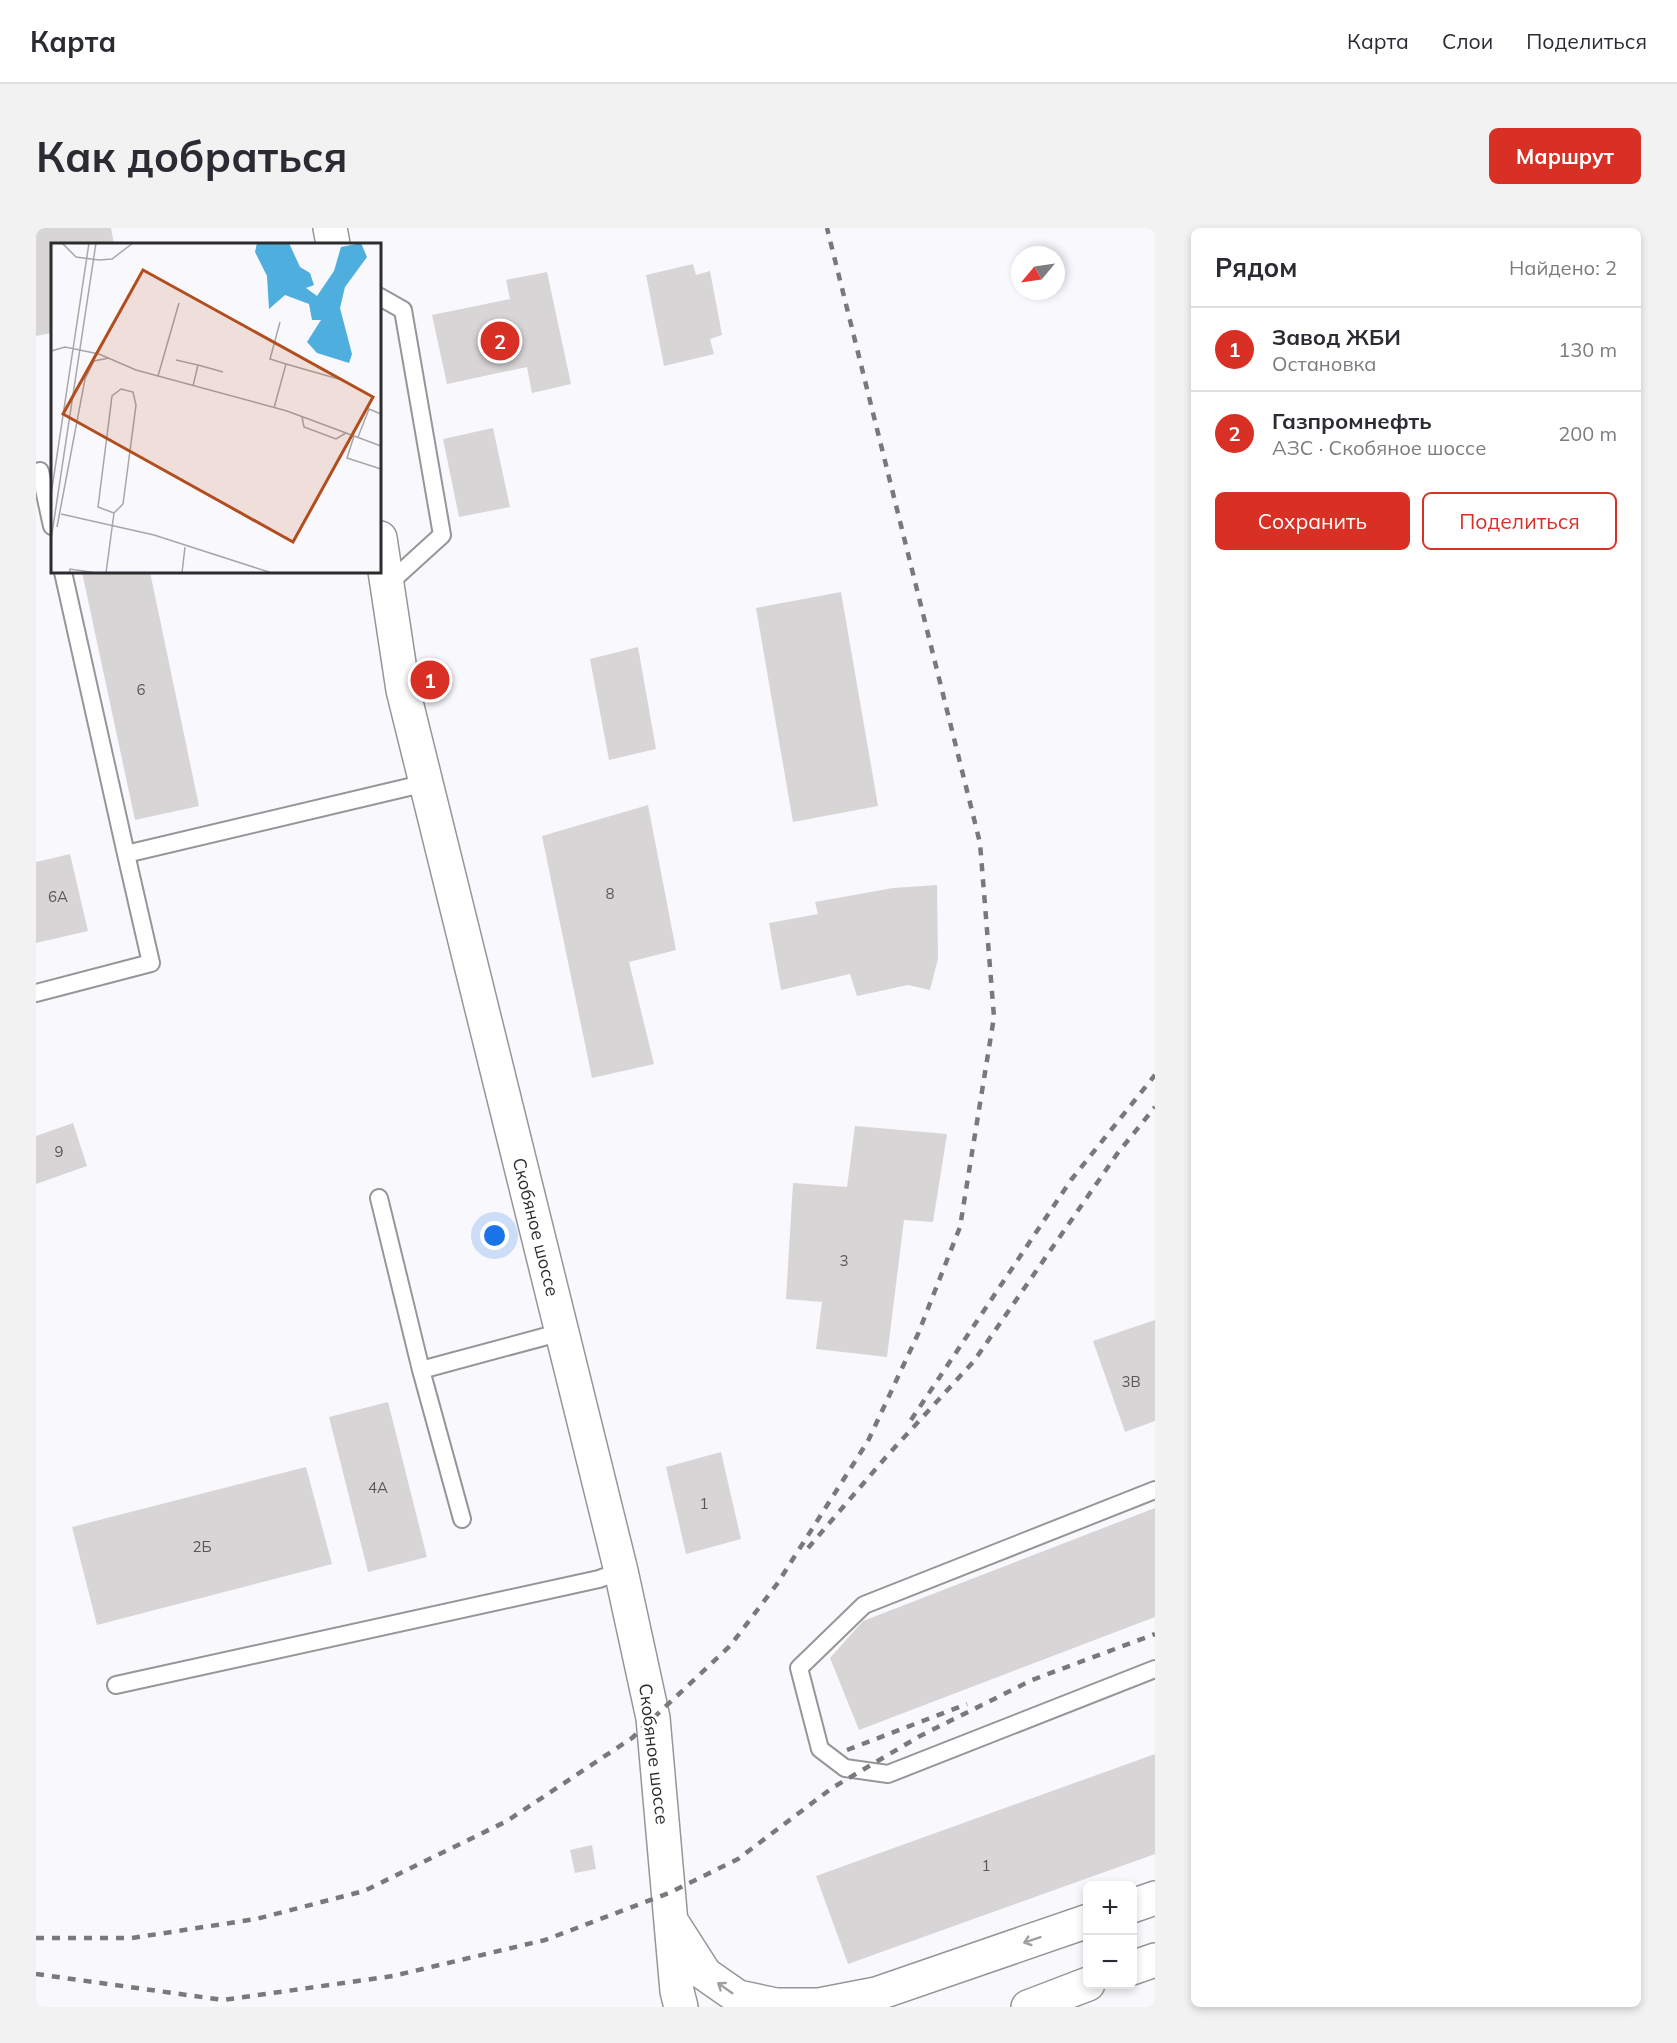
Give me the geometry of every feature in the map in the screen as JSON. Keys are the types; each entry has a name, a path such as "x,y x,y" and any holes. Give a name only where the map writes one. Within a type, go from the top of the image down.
{"main road":[{"path":"330,228 333,243"},
{"name":"Скобяное шоссе","path":"381,545 403,690 621,1571 653,1718 670,1920 677,1991 681,2007"},
{"path":"1137,1904 1155,1898"},
{"path":"670,1920 705,1974 738,1997 776,2005 819,2005 876,1994 1083,1923"},
{"path":"1137,1966 1155,1960"},
{"path":"1028,2007 1083,1986"}],"lane":[{"path":"381,298 403,310 442,536 387,585"},
{"path":"40,471 51,521"},
{"path":"36,993 151,963 63,573"},
{"path":"126,854 426,783"},
{"path":"379,1198 421,1370 462,1519"},
{"path":"421,1370 562,1332"},
{"path":"1155,1490 864,1605 799,1668 820,1749 845,1768 888,1774 1155,1669"},
{"path":"116,1685 599,1579 621,1571"}],"building":[{"path":"36,228 111,228 114,243 51,243 51,333 36,336"},
{"path":"693,264 696,275 710,271 722,335 710,339 714,354 664,366 646,275"},
{"path":"547,272 571,384 532,393 527,367 447,384 432,315 510,299 506,280"},
{"path":"493,428 510,507 459,517 443,439"},
{"path":"82,573 150,573 199,806 135,820"},
{"path":"841,592 878,806 793,822 756,608"},
{"path":"638,647 656,749 609,760 590,659"},
{"path":"648,805 676,950 629,962 654,1064 592,1078 542,836"},
{"path":"70,854 88,931 36,943 36,862"},
{"path":"937,885 938,959 930,990 908,985 857,996 850,974 781,990 769,923 818,914 815,902 893,888"},
{"path":"73,1123 87,1166 36,1184 36,1136"},
{"path":"855,1126 947,1134 933,1222 904,1220 887,1357 816,1349 822,1302 786,1299 793,1183 847,1187"},
{"path":"1155,1320 1155,1421 1125,1432 1093,1341"},
{"path":"388,1402 427,1557 368,1572 329,1417"},
{"path":"721,1452 741,1539 686,1554 666,1467"},
{"path":"306,1467 332,1564 97,1625 72,1527"},
{"path":"1155,1508 1155,1617 859,1730 830,1658 863,1621"},
{"path":"1155,1754 1155,1854 848,1964 816,1876"},
{"path":"592,1845 596,1869 575,1873 570,1850"}],"railway":[{"path":"36,1938 132,1938 256,1919 364,1891 507,1821 632,1738 730,1646 777,1584 868,1441 918,1334 960,1227 994,1017 980,843 827,228"},
{"path":"911,1420 1071,1180 1155,1075"},
{"path":"808,1548 886,1457 974,1361 1117,1154 1155,1107"},
{"path":"36,1974 223,2000 393,1976 545,1940 669,1893 738,1859 832,1788 920,1736 1032,1680 1155,1634"},
{"path":"847,1750 967,1704"}],"place":[{"name":"Газпромнефть","path":"500,341"},
{"name":"Завод ЖБИ","path":"430,680"}]}
